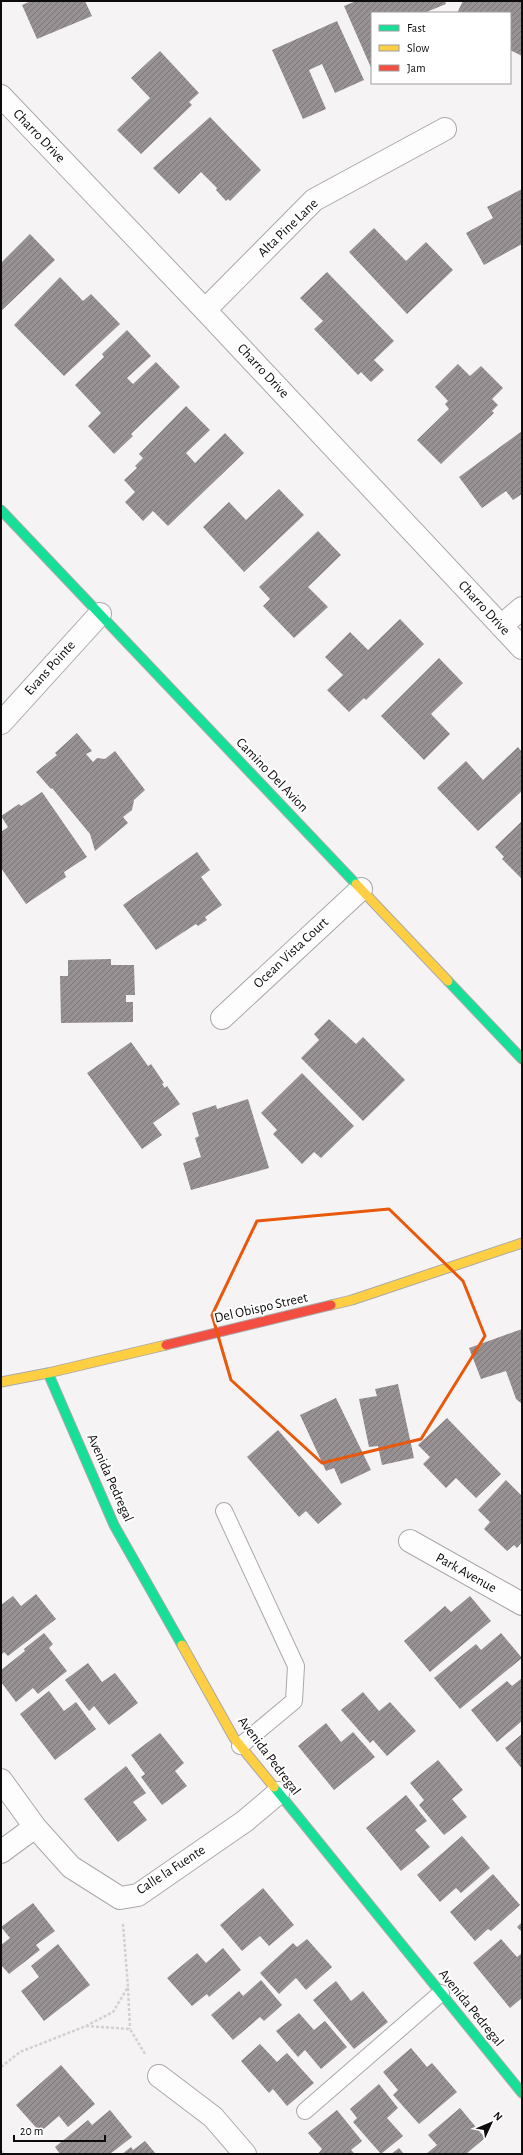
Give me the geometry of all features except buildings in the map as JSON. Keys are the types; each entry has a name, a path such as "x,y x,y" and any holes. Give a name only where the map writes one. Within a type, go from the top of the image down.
{"main road":[{"name":"Camino Del Avion","path":"1,510 522,1059"},
{"name":"Del Obispo Street","path":"1,1382 48,1373 352,1300 522,1242"},
{"name":"Avenida Pedregal","path":"48,1373 114,1525 234,1738 522,2093"}],"street":[{"name":"Charro Drive","path":"1,96 206,310 522,648"},
{"name":"Alta Pine Lane","path":"206,310 314,200 445,129"},
{"path":"501,626 522,608"},
{"name":"Evans Pointe","path":"1,722 100,614"},
{"name":"Ocean Vista Court","path":"222,1018 361,889"},
{"name":"Park Avenue","path":"410,1541 522,1604"},
{"name":"Calle la Fuente","path":"1,1780 35,1826 71,1867 120,1898 138,1895 245,1821 278,1793"},
{"path":"1,1852 35,1826"},
{"path":"159,2076 213,2117 245,2154"}],"lane":[{"path":"224,1511 296,1666 294,1701 240,1746"},
{"path":"305,2111 441,1993"}],"path":[{"path":"120,1898 128,1987 130,2029 159,2076"},
{"path":"1,2067 20,2052 86,2026 113,2012 128,1987"},
{"path":"86,2026 130,2029"},
{"path":"1,2151 4,2154"}],"highlighted area":[{"path":"389,1209 463,1281 485,1336 421,1439 322,1463 231,1380 212,1315 257,1221"}],"traffic: fast":[{"path":"1,510 356,884"},
{"path":"448,981 522,1059"},
{"path":"48,1373 114,1525 182,1645"},
{"path":"274,1787 522,2093"}],"traffic: slow":[{"path":"356,884 448,981"},
{"path":"331,1305 352,1300 522,1243"},
{"path":"1,1382 48,1373 166,1345"},
{"path":"182,1645 234,1738 274,1787"}],"traffic: jam":[{"path":"166,1345 331,1305"}]}
